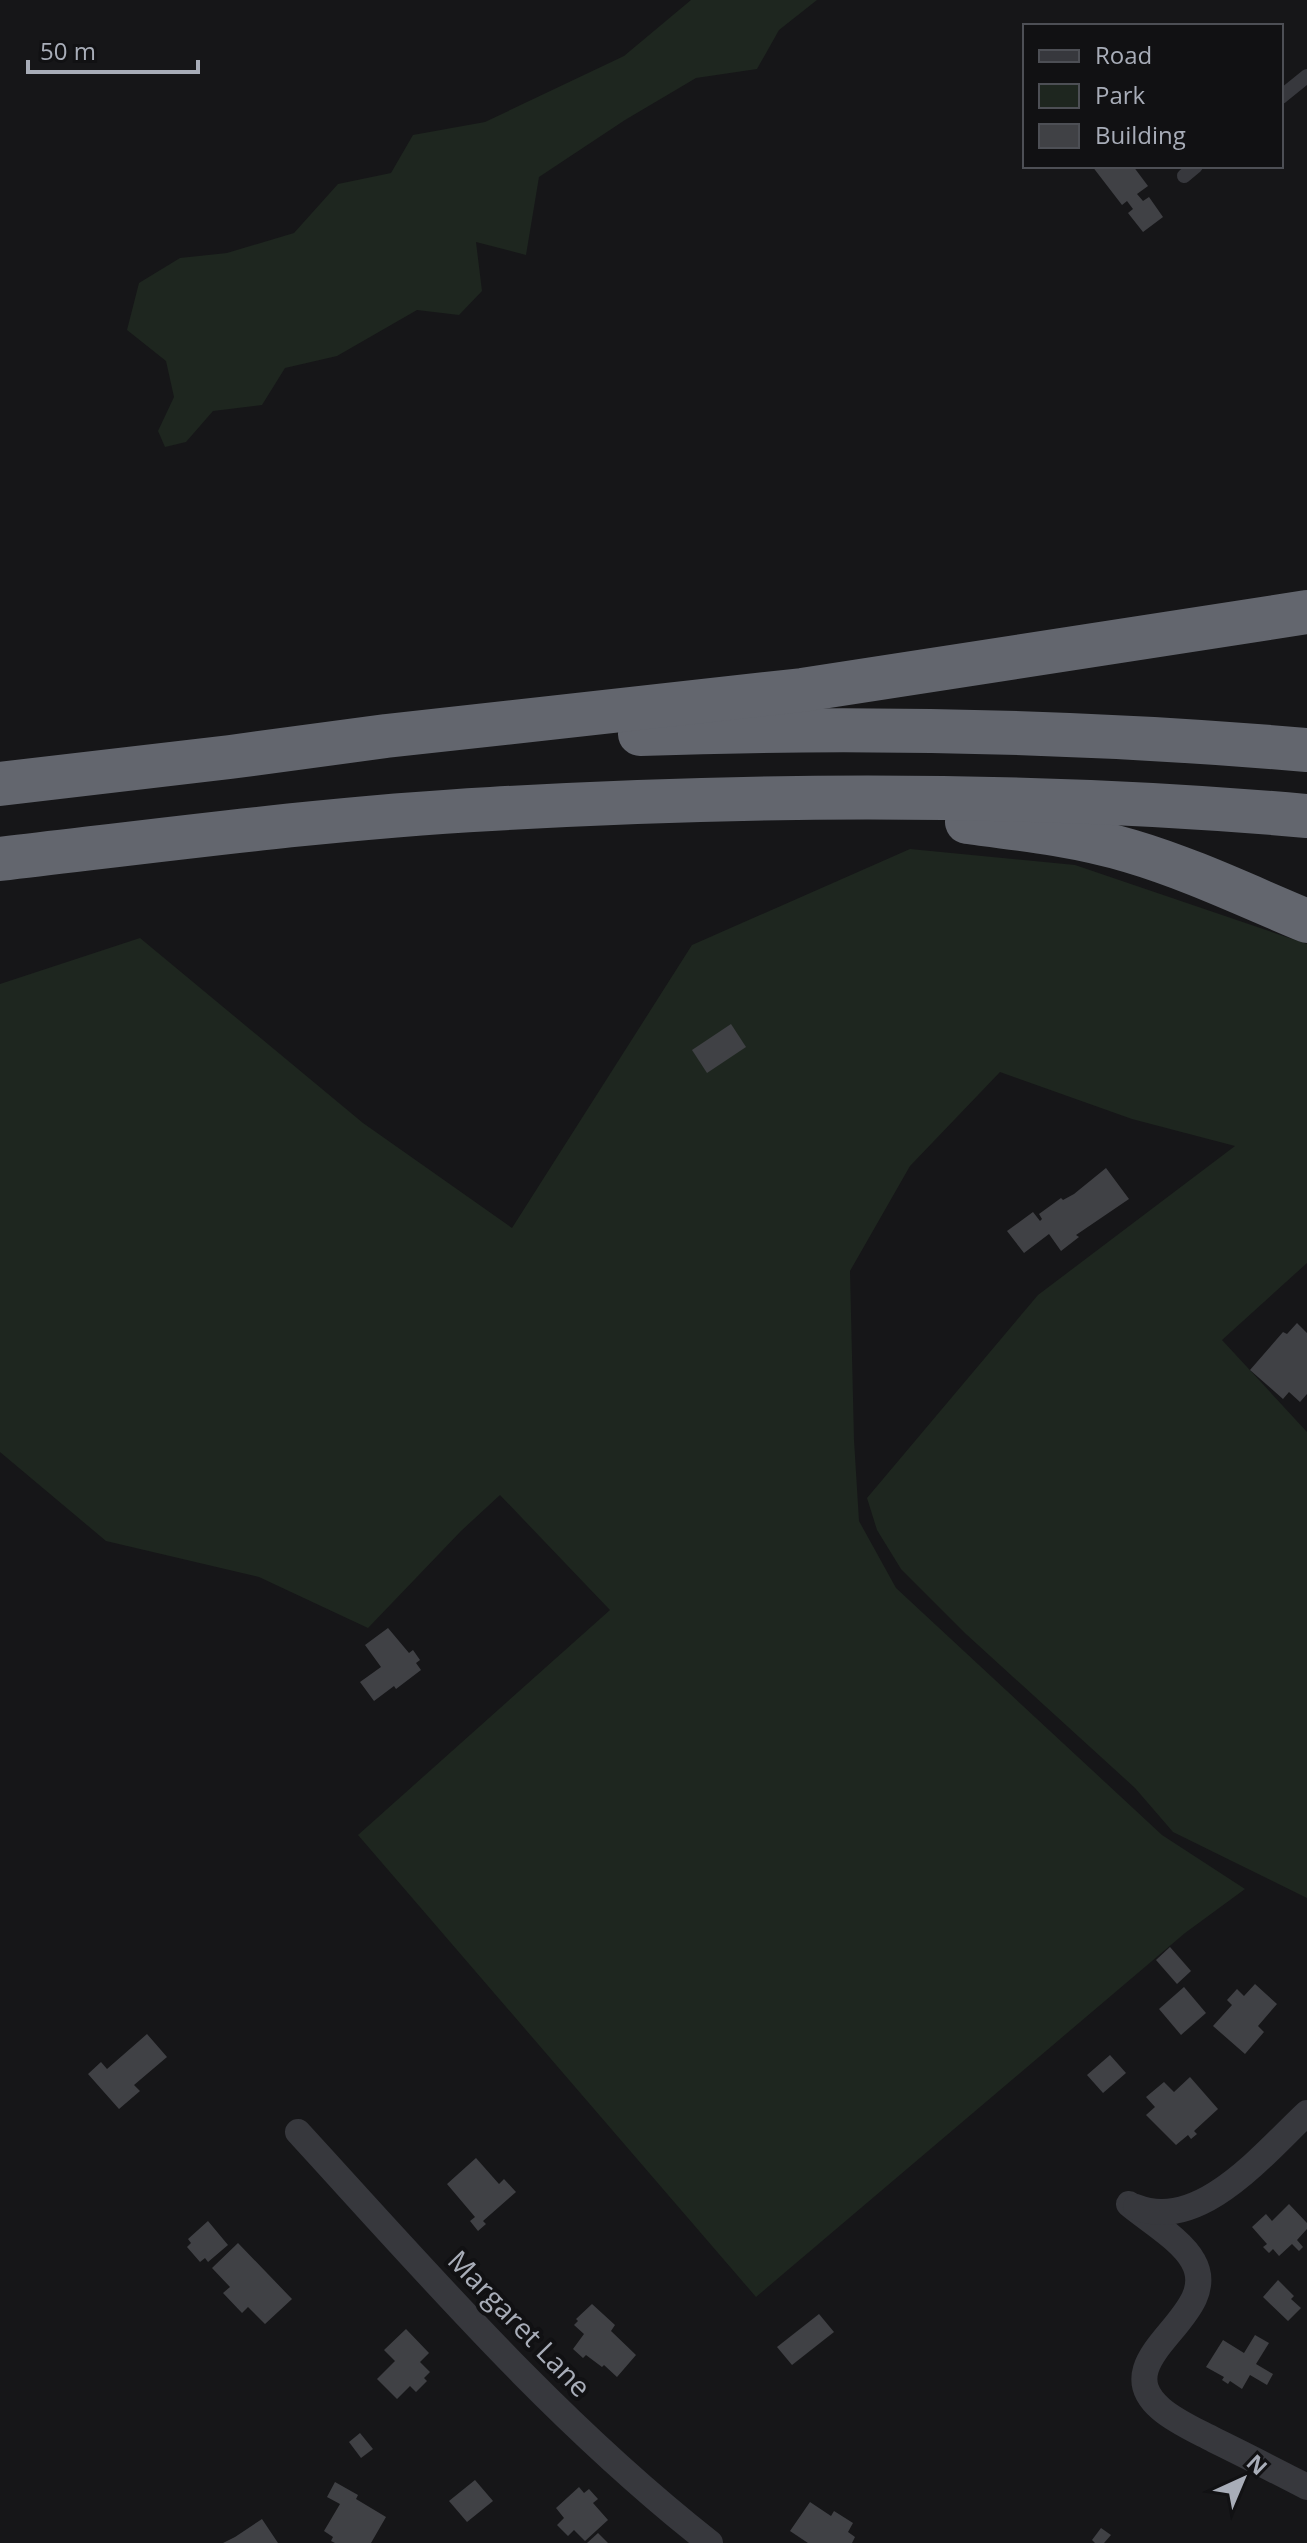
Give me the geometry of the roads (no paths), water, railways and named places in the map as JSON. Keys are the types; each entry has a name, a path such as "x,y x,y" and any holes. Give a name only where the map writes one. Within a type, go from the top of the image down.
{"highway":[{"path":"0,784 386,736 802,690 1307,612"},
{"path":"230,757 386,745 759,731 1078,736 1307,750"},
{"path":"0,859 489,809 840,798 1052,800 1307,816"},
{"path":"489,809 721,809 902,816 1008,827 1130,851 1208,879 1307,921"}],"street":[{"path":"1307,2113 1215,2195 1184,2210 1165,2213 1147,2211 1129,2204 1187,2251 1198,2276 1198,2288 1190,2308 1152,2354 1146,2368 1146,2383 1151,2398 1161,2410 1186,2425 1307,2487"},
{"name":"Margaret Lane","path":"298,2132 430,2277 562,2414 640,2487 710,2543"}],"lane":[{"path":"1283,95 1307,76"}]}
